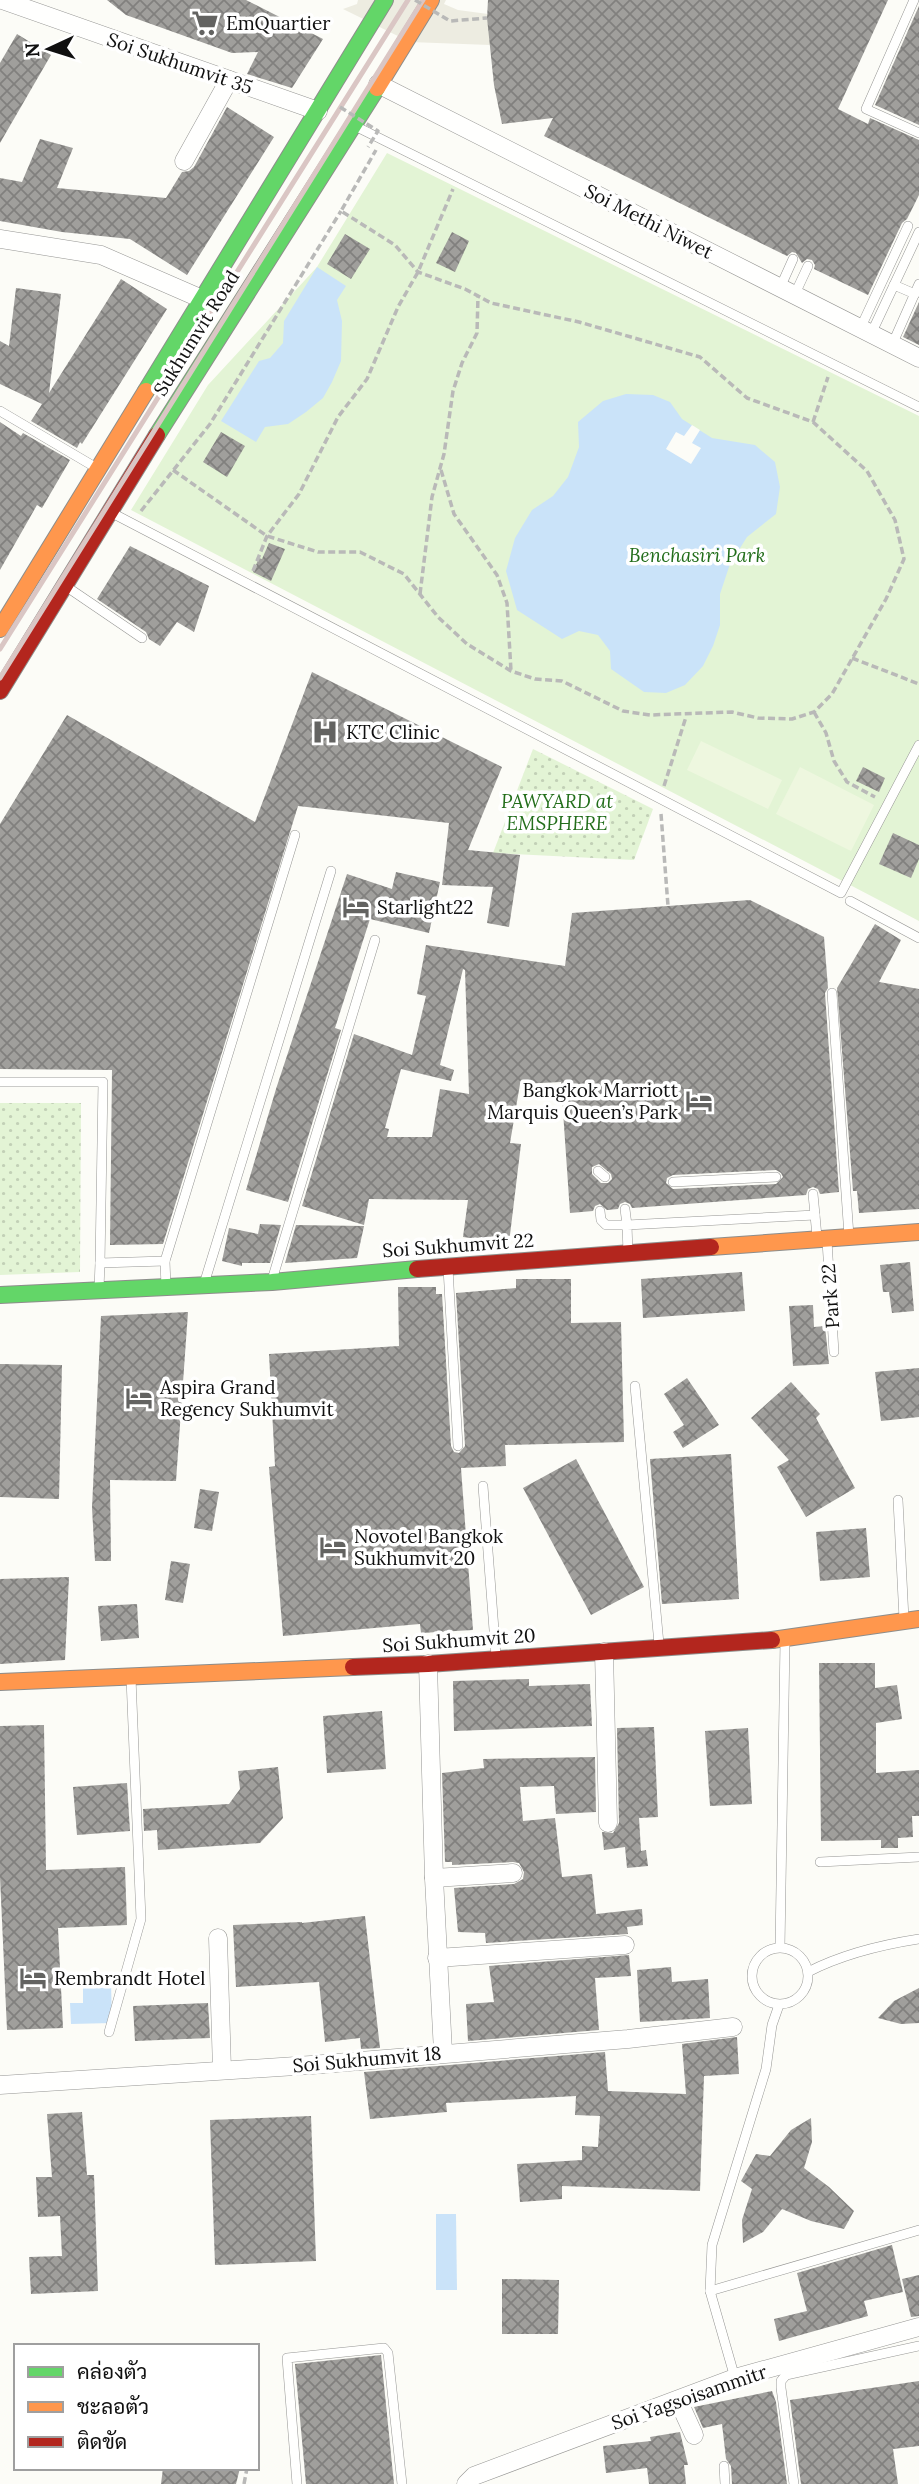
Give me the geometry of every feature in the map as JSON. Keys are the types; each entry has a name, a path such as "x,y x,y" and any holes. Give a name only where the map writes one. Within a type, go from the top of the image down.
{"street":[{"name":"Soi Sukhumvit 35","path":"2,0 318,111"},
{"name":"Sukhumvit Road","path":"0,629 385,0"},
{"name":"Sukhumvit Road","path":"0,691 109,512 431,0"},
{"path":"184,161 229,80"},
{"name":"Soi Methi Niwet","path":"378,84 919,358"},
{"path":"0,239 101,255 202,299"},
{"name":"Soi Sukhumvit 22","path":"0,1295 272,1282 448,1266 919,1232"},
{"name":"Soi Sukhumvit 20","path":"0,1682 428,1664 785,1639 912,1620"},
{"path":"604,1652 608,1823"},
{"path":"428,1664 434,1878 443,2052"},
{"path":"434,1878 513,1873"},
{"path":"218,1938 222,2070"},
{"path":"438,1958 625,1945"},
{"name":"Soi Sukhumvit 18","path":"0,2085 628,2039 733,2027"},
{"name":"Soi Yagsoisammitr","path":"466,2484 474,2476 735,2378 919,2327"},
{"path":"678,2400 694,2435"}],"lane":[{"path":"914,0 866,109 919,134"},
{"path":"353,125 919,407"},
{"path":"865,331 908,226"},
{"path":"865,331 894,285 919,232"},
{"path":"787,292 793,259"},
{"path":"787,292 807,266"},
{"path":"892,345 919,284"},
{"path":"894,285 915,294"},
{"path":"0,411 97,468"},
{"path":"109,512 841,892 919,745"},
{"path":"65,586 142,638"},
{"path":"166,1287 165,1261 295,835"},
{"path":"204,1286 331,871"},
{"path":"850,901 919,938"},
{"path":"272,1282 375,940"},
{"path":"832,993 849,1238"},
{"path":"0,1082 103,1082 99,1290"},
{"path":"673,1182 776,1177"},
{"name":"Park 22","path":"813,1194 822,1240 834,1352"},
{"path":"625,1209 628,1255"},
{"path":"600,1210 601,1220 606,1225 815,1215"},
{"path":"100,1263 165,1261"},
{"path":"448,1266 458,1446"},
{"path":"635,1386 659,1646"},
{"path":"483,1486 496,1658"},
{"path":"898,1500 912,1620"},
{"path":"780,1947 785,1639"},
{"path":"109,2032 141,1919 131,1675"},
{"path":"820,1862 919,1857"},
{"path":"808,1972 827,1962 878,1946 919,1939"},
{"path":"780,1947 798,1954 808,1972 803,1993 795,2000 779,2005 769,2003 758,1995 751,1978 757,1958 764,1952 780,1947"},
{"path":"735,2378 710,2291 712,2245 766,2069 769,2037 779,2005"},
{"path":"710,2291 919,2230"},
{"path":"794,2484 780,2388 786,2375 919,2346"},
{"path":"297,2484 287,2358 384,2348 388,2353 402,2484"},
{"path":"724,2466 725,2484"}],"path":[{"path":"415,0 450,22 487,18"},
{"path":"340,107 378,131 368,147"},
{"path":"132,525 210,424 377,148"},
{"path":"247,584 268,536 299,494 338,417 367,379 398,307 418,272 458,177"},
{"path":"173,470 268,536 318,552 360,552 404,574 438,617 467,644 511,671 535,679 562,681 623,711 687,716 732,712 758,718 792,719 814,712 832,694 886,599 904,559 895,520 867,471 813,422 747,398 700,357 579,322 491,303 418,272 395,245 339,213 330,212"},
{"path":"420,595 432,498 440,469 453,391 462,363 477,333 478,296"},
{"path":"440,469 454,514 497,575 507,603 511,671"},
{"path":"852,658 919,684"},
{"path":"814,712 826,733 834,761 847,782 888,804"},
{"path":"660,799 687,716"},
{"path":"662,814 668,906"}],"green space":[{"name":"Benchasiri Park","path":"387,153 919,416 919,921 131,510 208,385 317,267"},
{"path":"701,741 782,780 768,809 687,770"},
{"name":"PAWYARD at EMSPHERE","path":"533,749 653,809 634,860 493,853"},
{"path":"800,767 874,805 851,851 776,814"},
{"path":"0,1103 81,1103 80,1272 0,1275"}],"shaded area":[{"path":"358,0 446,0 444,4 458,10 488,14 490,45 410,42 343,9 357,4"}],"water":[{"path":"317,267 346,286 337,300 342,321 341,361 323,398 288,424 265,427 256,442 221,421 259,361 270,358 283,343 284,321"},
{"path":"626,394 653,395 670,402 682,419 712,438 755,445 775,462 780,487 776,514 747,537 730,564 720,594 720,625 703,666 685,685 666,693 644,692 611,669 610,651 598,635 579,631 562,639 517,610 506,571 515,538 532,510 553,496 568,477 579,447 578,422 603,401"},
{"path":"111,1982 112,2023 71,2024 70,2003 83,2003 83,1983"},
{"path":"436,2214 456,2214 457,2290 436,2290"}],"pier":[{"path":"692,425 700,430 692,443 701,448 691,464 666,449 676,432 684,436"}],"building":[{"path":"107,0 246,0 323,39 292,88 247,74 258,52 232,53 126,15"},
{"path":"488,0 888,0 838,109 868,124 870,118 919,140 919,195 907,219 902,223 868,295 814,269 812,260 807,259 802,263 796,253 792,252 787,256 544,136 553,118 502,124 494,85 487,18"},
{"path":"919,6 919,125 875,105"},
{"path":"17,34 51,55 0,143 0,63"},
{"path":"227,107 274,137 187,275 130,239 62,232 0,221 0,178 22,182 40,139 73,148 57,188 166,198 182,172 194,167"},
{"path":"452,232 469,241 455,272 436,263"},
{"path":"345,234 370,249 351,279 327,264"},
{"path":"121,279 167,309 77,448 31,421 42,404 0,384 0,341 9,346 16,288 61,294 49,393"},
{"path":"919,302 919,345 903,337"},
{"path":"0,422 21,436 23,433 70,460 42,508 37,505 0,570"},
{"path":"221,432 245,446 227,477 203,462"},
{"path":"269,543 285,549 271,581 253,572"},
{"path":"130,546 209,586 194,632 177,622 160,646 149,639 146,632 97,599"},
{"path":"312,672 502,767 468,850 520,855 509,927 487,923 493,887 442,885 449,823 298,806 163,1244 110,1245 112,1070 0,1069 0,824 67,715 255,822"},
{"path":"863,767 885,778 879,792 856,781"},
{"path":"893,833 919,845 919,859 911,878 879,864"},
{"path":"396,872 440,882 429,933 370,919 335,1028 341,1030 288,1202 246,1190 276,1089 347,874 392,889"},
{"name":"Bangkok Marriott Marquis Queen’s Park","path":"750,900 824,937 828,988 825,993 839,1192 820,1194 818,1189 813,1187 808,1189 806,1195 632,1208 625,1202 620,1204 618,1209 607,1210 600,1204 595,1206 593,1211 570,1213 561,1082 520,1084 510,1143 521,1144 509,1243 463,1237 468,1200 369,1199 364,1225 302,1206 354,1034 412,1055 426,996 417,994 426,945 565,966 572,913","holes":["463,969 469,1094 440,1089 432,1137 387,1137 389,1129 385,1128 401,1069 451,1081 454,1070 440,1065","599,1164 611,1174 612,1179 608,1183 601,1183 592,1174 592,1167","776,1170 783,1177 776,1184 673,1189 666,1183 667,1178 673,1175"]},
{"path":"875,924 901,940 879,982 919,989 919,1209 859,1213 857,1191 853,1191 837,988"},
{"path":"260,1224 281,1225 270,1263 242,1263 242,1266 222,1261 229,1228 258,1234"},
{"path":"296,1225 364,1226 357,1258 285,1263"},
{"path":"910,1262 914,1311 892,1313 889,1292 883,1292 880,1265"},
{"path":"742,1272 745,1311 643,1318 641,1279"},
{"path":"516,1279 571,1279 571,1323 621,1322 624,1442 505,1445 506,1466 461,1468 473,1630 421,1633 420,1624 283,1636 269,1467 275,1466 269,1354 399,1346 398,1287 436,1287 436,1294 442,1294 451,1446 454,1452 459,1453 465,1446 456,1293 516,1288"},
{"path":"813,1305 814,1327 825,1326 829,1364 793,1366 789,1306"},
{"name":"Aspira Grand Regency Sukhumvit","path":"188,1312 176,1481 110,1480 111,1561 95,1561 92,1508 101,1316"},
{"path":"0,1364 62,1365 59,1499 0,1497"},
{"path":"919,1368 919,1417 881,1421 875,1372"},
{"path":"687,1378 719,1425 683,1448 673,1432 684,1425 664,1394"},
{"path":"791,1382 820,1414 816,1418 855,1488 806,1517 777,1467 789,1460 751,1418"},
{"path":"731,1454 739,1599 662,1604 650,1459"},
{"path":"576,1459 644,1587 591,1615 523,1488"},
{"path":"200,1489 219,1492 212,1531 194,1528"},
{"path":"866,1528 870,1577 820,1581 816,1532"},
{"path":"171,1561 190,1564 183,1603 165,1600"},
{"path":"69,1577 65,1660 0,1664 0,1579"},
{"path":"137,1604 139,1638 101,1641 98,1606"},
{"path":"819,1663 875,1663 875,1688 897,1685 902,1719 876,1723 876,1773 919,1770 919,1816 912,1816 913,1837 898,1838 898,1848 881,1848 881,1840 821,1841"},
{"path":"529,1679 529,1686 590,1684 592,1726 454,1731 453,1681"},
{"path":"382,1711 386,1769 327,1773 323,1716"},
{"name":"Rembrandt Hotel","path":"44,1725 46,1870 125,1867 127,1925 58,1928 63,2028 7,2030 0,1877 0,1726"},
{"path":"654,1727 658,1817 639,1818 641,1851 646,1850 648,1866 627,1868 625,1847 604,1850 602,1832 613,1833 619,1823 617,1728"},
{"path":"748,1728 752,1804 710,1806 705,1731"},
{"path":"595,1757 596,1812 556,1814 554,1786 520,1787 523,1821 555,1818 562,1877 592,1874 596,1914 642,1909 643,1925 627,1927 628,1934 486,1943 485,1933 458,1932 454,1888 514,1884 523,1879 524,1872 519,1863 513,1862 452,1865 452,1862 445,1862 442,1773 484,1768 483,1759"},
{"path":"278,1767 283,1818 260,1843 158,1850 157,1830 144,1831 143,1809 229,1804 240,1789 238,1771"},
{"path":"127,1783 130,1831 77,1835 73,1787"},
{"path":"365,1916 380,2048 361,2049 360,2038 325,2042 319,1982 236,1987 233,1925 302,1923"},
{"path":"629,1955 631,1976 595,1978 599,2030 468,2041 466,2004 494,2002 489,1966"},
{"path":"671,1967 672,1982 708,1979 710,2018 640,2022 637,1970"},
{"path":"919,1988 919,2023 901,2024 878,2018 894,2001"},
{"path":"208,2003 210,2038 135,2041 133,2006"},
{"path":"737,2037 739,2074 704,2076 700,2191 562,2186 562,2199 520,2202 517,2164 582,2160 582,2146 598,2147 600,2116 575,2115 576,2096 446,2103 447,2112 370,2119 364,2072 605,2052 608,2091 686,2094 682,2044"},
{"path":"82,2112 87,2175 94,2175 98,2291 31,2294 29,2257 62,2256 60,2216 38,2217 36,2177 52,2177 47,2114"},
{"path":"311,2116 316,2261 215,2265 210,2120"},
{"path":"811,2118 812,2142 804,2168 854,2211 844,2229 811,2221 782,2209 763,2232 743,2243 742,2220 752,2189 741,2181 756,2154 770,2156 791,2130"},
{"path":"892,2245 903,2292 864,2301 868,2316 779,2341 774,2319 807,2311 797,2273"},
{"path":"919,2275 919,2316 911,2317 902,2279"},
{"path":"502,2279 559,2280 558,2334 502,2334"},
{"path":"381,2355 394,2484 306,2484 295,2364"},
{"path":"919,2381 919,2446 893,2449 898,2484 801,2484 790,2400"},
{"path":"772,2391 776,2402 787,2484 732,2484 722,2424 703,2428 694,2407"},
{"path":"680,2432 688,2465 684,2465 686,2484 649,2484 647,2468 606,2473 603,2446 651,2441 650,2437"},
{"path":"163,2470 240,2470 236,2484 161,2484"}],"railway":[{"path":"0,649 408,0"},
{"path":"0,678 423,0"}],"traffic: fast":[{"path":"146,391 385,0"},
{"path":"157,435 377,88"},
{"path":"0,1295 272,1282 417,1269"}],"traffic: slow":[{"path":"377,88 431,0"},
{"path":"0,629 146,391"},
{"path":"711,1247 919,1232"},
{"path":"772,1640 919,1619"},
{"path":"0,1682 353,1667"}],"traffic: jam":[{"path":"0,691 157,435"},
{"path":"417,1269 711,1247"},
{"path":"353,1667 772,1640"}],"place":[{"name":"EmQuartier","path":"205,23"},
{"name":"KTC Clinic","path":"325,732"},
{"name":"Starlight22","path":"356,907"},
{"name":"Bangkok Marriott Marquis Queen’s Park","path":"699,1101"},
{"name":"Aspira Grand Regency Sukhumvit","path":"139,1398"},
{"name":"Novotel Bangkok Sukhumvit 20","path":"333,1547"},
{"name":"Rembrandt Hotel","path":"33,1978"}]}
